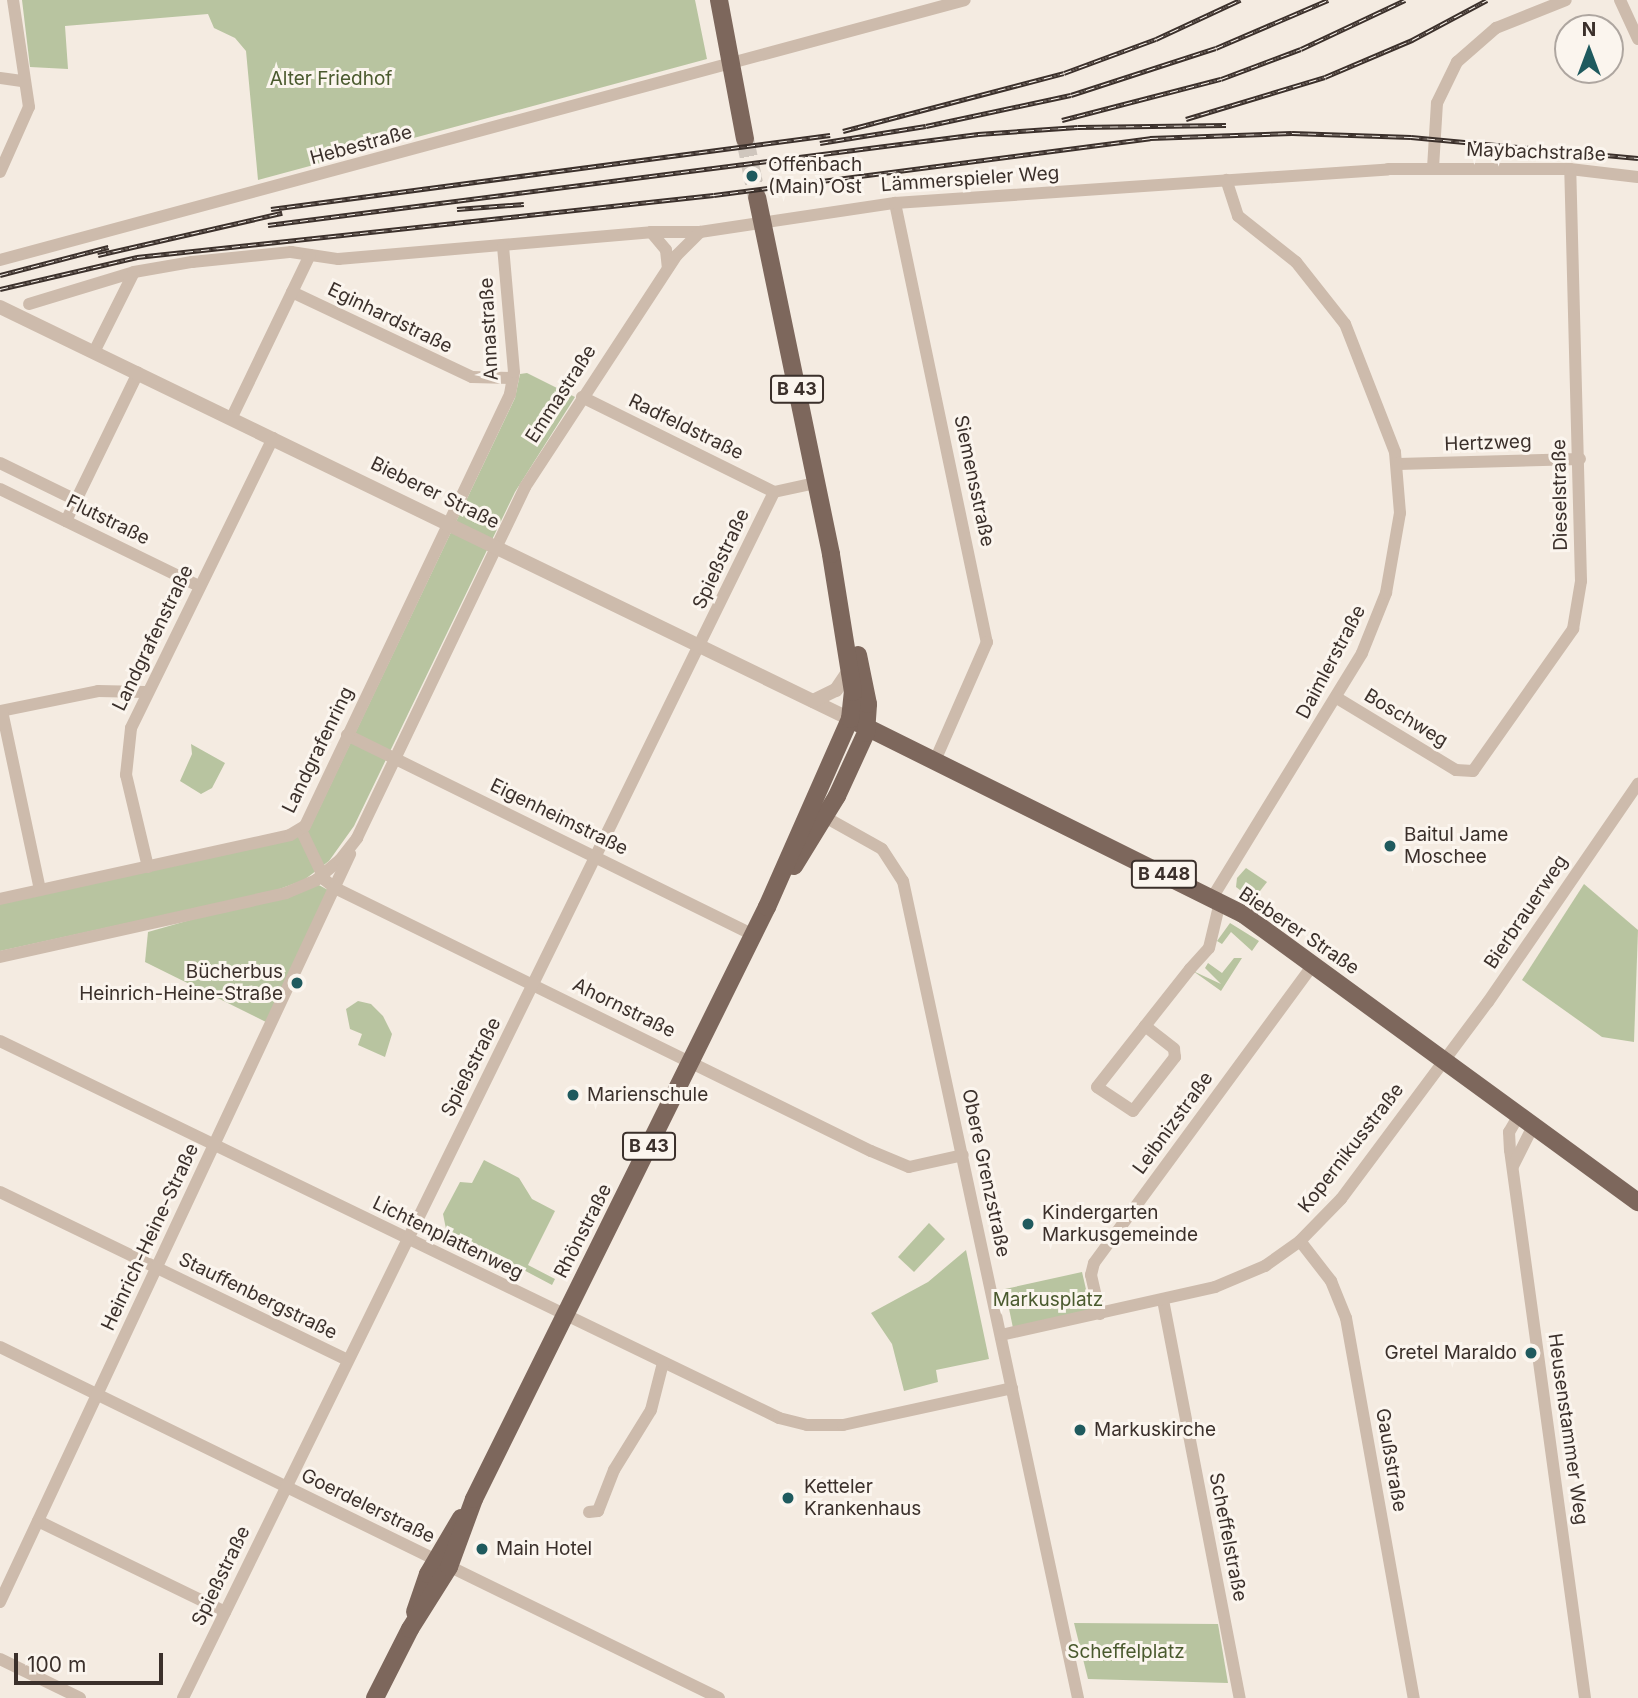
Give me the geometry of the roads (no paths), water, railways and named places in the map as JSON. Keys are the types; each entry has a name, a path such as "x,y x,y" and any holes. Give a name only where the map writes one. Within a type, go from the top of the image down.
{"main road":[{"path":"719,0 745,139"},
{"name":"B 43","path":"757,198 831,554 866,691 867,727"},
{"name":"B 43","path":"831,554 849,671 850,719"},
{"name":"B 448","path":"850,719 867,727"},
{"name":"Rhönstraße","path":"375,1698 767,907 850,719"},
{"name":"Bieberer Straße","path":"867,727 936,758 1216,900 1314,964 1638,1202"},
{"name":"Rhönstraße","path":"767,907 825,817 867,727"}],"street":[{"path":"0,172 29,113 22,81 13,0"},
{"name":"Hebestraße","path":"0,260 731,66 965,0"},
{"path":"1433,168 1437,103 1457,62 1496,28 1566,0"},
{"path":"1620,0 1638,39"},
{"path":"0,78 22,81"},
{"name":"Maybachstraße","path":"1433,168 1570,169 1638,177"},
{"name":"Lämmerspieler Weg","path":"29,304 134,272 267,254 310,254 338,259 651,232 700,232 762,225 895,203 1433,168"},
{"name":"Dieselstraße","path":"1456,770 1468,772 1480,765 1573,629 1581,581 1580,459 1570,169"},
{"name":"Daimlerstraße","path":"1145,1026 1174,1049 1175,1057 1133,1111 1097,1087 1145,1026 1209,948 1216,900 1337,698 1378,620 1391,578 1399,528 1398,464 1384,417 1340,316 1296,262 1238,216 1226,180"},
{"name":"Siemensstraße","path":"895,203 987,642 936,758"},
{"path":"651,232 666,250 668,268"},
{"name":"Emmastraße","path":"497,546 525,487 582,397 668,268 700,232"},
{"name":"Annastraße","path":"448,522 513,378 503,246"},
{"path":"231,419 310,254"},
{"path":"94,352 134,272"},
{"name":"Eginhardstraße","path":"292,292 465,375 483,380 513,378"},
{"name":"Bieberer Straße","path":"0,309 448,522 850,719"},
{"path":"66,521 138,373"},
{"name":"Radfeldstraße","path":"582,397 774,492"},
{"name":"Landgrafenstraße","path":"148,867 126,768 131,728 145,692 273,438"},
{"name":"Hertzweg","path":"1398,464 1580,459"},
{"name":"Flutstraße","path":"0,463 76,500"},
{"path":"774,492 816,483"},
{"name":"Flutstraße","path":"0,489 199,586"},
{"name":"Spießstraße","path":"183,1698 702,646 774,492"},
{"name":"Landgrafenring","path":"0,898 148,867 301,830 448,522"},
{"path":"335,888 352,845 497,546"},
{"path":"813,701 836,690 849,671"},
{"path":"40,890 1,711 98,691 145,692"},
{"name":"Boschweg","path":"1337,698 1456,770"},
{"name":"Eigenheimstraße","path":"348,735 753,935"},
{"name":"Bierbrauerweg","path":"1444,1059 1638,784"},
{"name":"Obere Grenzstraße","path":"825,817 878,845 901,874 1078,1698"},
{"name":"Ahornstraße","path":"301,830 323,876 335,888 897,1164 916,1167 963,1155"},
{"path":"0,957 275,896 323,876 352,845"},
{"name":"Heinrich-Heine-Straße","path":"0,1602 335,888"},
{"name":"Leibnizstraße","path":"1100,1314 1091,1275 1094,1263 1314,964"},
{"name":"Lichtenplattenweg","path":"0,1041 779,1418 814,1426 856,1423 1012,1388"},
{"name":"Kopernikusstraße","path":"1001,1335 1163,1300 1239,1279 1300,1241 1330,1213 1444,1059"},
{"name":"Heusenstammer Weg","path":"1526,1121 1509,1132 1585,1698"},
{"name":"Stauffenbergstraße","path":"0,1192 348,1360"},
{"name":"Gaußstraße","path":"1300,1241 1331,1281 1346,1318 1414,1698"},
{"name":"Scheffelstraße","path":"1163,1300 1240,1698"},
{"name":"Goerdelerstraße","path":"0,1347 714,1697"},
{"path":"589,1512 598,1511 614,1470 647,1418 663,1363"},
{"path":"38,1521 225,1612"},
{"path":"0,1659 80,1698"}],"tunnel":[{"path":"745,139 757,198"}],"railway":[{"path":"843,131 1064,73 1156,39 1240,0"},
{"path":"820,143 926,126 1071,95 1216,48 1328,0"},
{"path":"1062,120 1221,79 1301,49 1405,0"},
{"path":"1186,119 1325,77 1412,40 1487,0"},
{"path":"268,225 978,134 1078,127 1226,125"},
{"path":"0,289 137,257 714,195 1150,138 1292,133 1411,137 1638,158"},
{"path":"271,209 830,135"},
{"path":"457,209 524,204"},
{"path":"98,255 282,213"},
{"path":"0,275 108,247"}],"place":[{"name":"Offenbach (Main) Ost","path":"752,176"},
{"name":"Baitul Jame Moschee","path":"1390,846"},
{"name":"Bücherbus Heinrich-Heine-Straße","path":"297,983"},
{"name":"Marienschule","path":"573,1095"},
{"name":"Kindergarten Markusgemeinde","path":"1028,1224"},
{"name":"Gretel Maraldo","path":"1531,1353"},
{"name":"Markuskirche","path":"1080,1430"},
{"name":"Ketteler Krankenhaus","path":"788,1498"},
{"name":"Main Hotel","path":"482,1549"}],"park label":[{"name":"Alter Friedhof","path":"331,79"},
{"name":"Markusplatz","path":"1048,1300"},
{"name":"Scheffelplatz","path":"1126,1652"}]}
